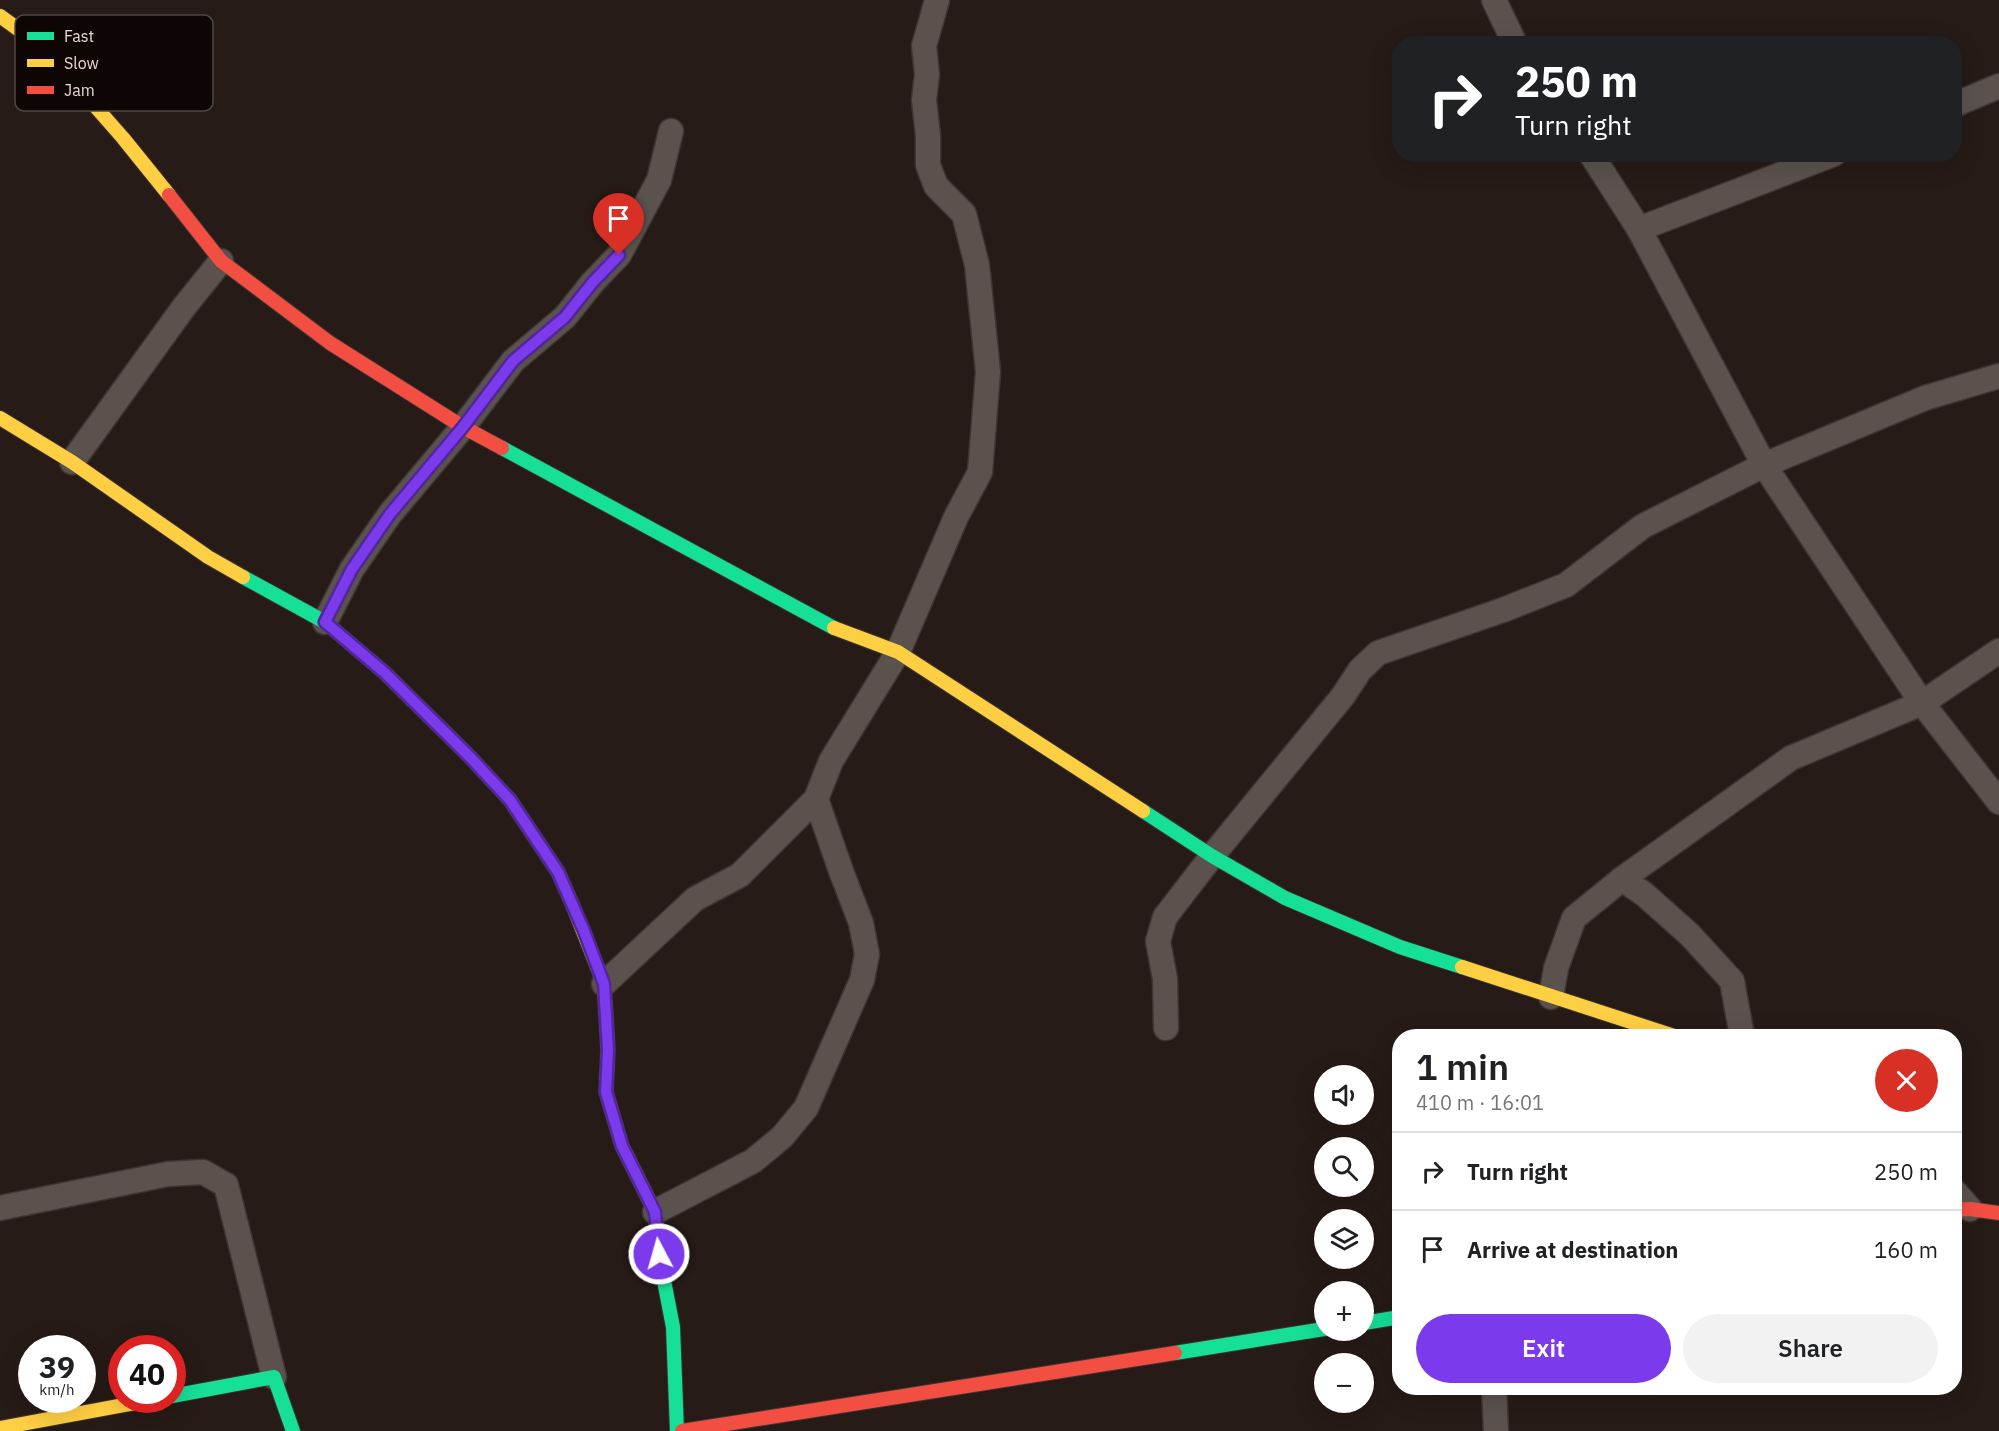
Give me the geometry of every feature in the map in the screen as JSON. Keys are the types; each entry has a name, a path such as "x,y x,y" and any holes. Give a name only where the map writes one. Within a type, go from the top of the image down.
{"street":[{"path":"604,984 695,899 740,875 816,799 831,761 898,652 956,517 980,472 988,372 977,265 964,214 936,186 928,165 924,100 927,74 924,46 937,0"},
{"path":"1494,0 1511,36"},
{"path":"0,16 15,27"},
{"path":"1962,102 1999,86"},
{"path":"99,111 221,261 330,343 463,427 830,626 898,652 1212,856 1285,898 1390,943 1652,1029"},
{"path":"325,622 352,569 390,514 463,427 513,361 565,317 593,282 619,255 659,180 671,131"},
{"path":"1596,162 1639,229 1764,465 1922,703 1999,802"},
{"path":"1639,229 1813,162"},
{"path":"72,462 184,307 221,261"},
{"path":"1166,1028 1165,979 1158,941 1165,917 1342,696 1360,670 1378,654 1566,585 1643,526 1764,465 1925,398 1999,376"},
{"path":"0,418 72,462 208,557 325,622 385,673 510,800 558,872 604,984 608,1050 606,1092 622,1146 655,1212 659,1254 674,1327 680,1431 1314,1331"},
{"path":"1551,997 1556,968 1574,918 1622,879 1791,758 1922,703 1999,651"},
{"path":"655,1212 753,1161 782,1137 806,1108 862,980 867,954 861,923 816,799"},
{"path":"1622,879 1644,894 1690,935 1732,981 1741,1029"},
{"path":"0,1208 168,1174 203,1172 226,1185 274,1377 293,1431"},
{"path":"1962,1209 1999,1213"},
{"path":"1374,1321 1392,1318"},
{"path":"186,1393 274,1377"},
{"path":"1494,1395 1496,1431"},
{"path":"0,1428 108,1408"}],"traffic: fast":[{"path":"502,448 834,628"},
{"path":"243,577 325,622 385,673 469,756 510,800 558,872 573,906"},
{"path":"1143,811 1212,856 1285,898 1400,947 1462,967"},
{"path":"660,1260 673,1327 677,1431"},
{"path":"1374,1321 1392,1318"},
{"path":"1175,1353 1314,1331"},
{"path":"186,1393 274,1377 293,1431"}],"traffic: slow":[{"path":"0,16 15,27"},
{"path":"99,111 169,195"},
{"path":"0,418 72,462 208,557 243,577"},
{"path":"834,628 898,652 1143,811"},
{"path":"573,906 604,984 608,1050 606,1092 622,1146 655,1212 660,1260"},
{"path":"1462,967 1652,1029"},
{"path":"0,1428 108,1408"}],"traffic: jam":[{"path":"169,195 221,261 330,343 463,427 502,448"},
{"path":"1962,1210 1999,1213"},
{"path":"682,1431 1175,1353"}],"route":[{"path":"619,255 593,282 565,317 513,361 463,427 390,514 352,569 325,622 385,673 469,756 510,800 558,872 604,984 608,1050 606,1092 622,1146 655,1212 659,1254"}]}
